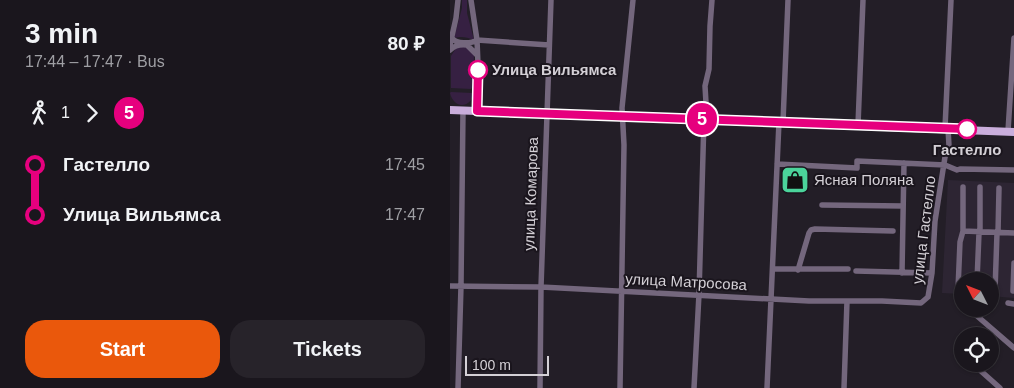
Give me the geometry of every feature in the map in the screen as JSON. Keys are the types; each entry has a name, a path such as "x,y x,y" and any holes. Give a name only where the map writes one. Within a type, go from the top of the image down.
{"main road":[{"path":"450,110 1011,132"}],"street":[{"path":"450,45 458,0"},
{"path":"471,0 477,40 477,111"},
{"name":"улица Комарова","path":"540,388 541,288 551,0"},
{"path":"620,388 624,145 622,108 634,0"},
{"path":"694,388 706,103 705,86 709,69 712,0"},
{"path":"767,388 777,164 788,0"},
{"path":"858,125 863,0"},
{"name":"улица Гастелло","path":"921,303 928,297 932,273 935,221 945,157 949,146 946,128 952,0"},
{"path":"452,38 458,42 477,40 549,45"},
{"path":"1011,132 1014,38"},
{"path":"450,50 459,44 467,45 477,55"},
{"path":"458,388 463,111"},
{"path":"777,164 857,168 857,161 945,165 957,170 1014,170"},
{"path":"902,273 904,163"},
{"path":"787,184 788,165"},
{"path":"959,272 960,242 963,231 963,187"},
{"path":"978,272 980,187"},
{"path":"995,272 999,188"},
{"path":"822,206 903,206"},
{"path":"798,270 811,230 893,232"},
{"path":"963,231 1014,233"},
{"path":"1013,291 1014,262"},
{"path":"773,270 848,269"},
{"path":"856,271 932,273"},
{"name":"улица Матросова","path":"450,286 921,303"},
{"path":"844,388 847,301"},
{"path":"979,318 1014,348"},
{"path":"981,372 1000,388"}],"shaded area":[{"path":"462,0 467,0 467,13 474,40 464,37 454,38 462,8"},
{"path":"466,46 474,55 473,87 471,89 451,88 451,56 456,48"},
{"path":"451,92 472,93 473,97 467,104 460,105 454,101"},
{"path":"948,180 1014,183 1014,298 999,297 999,272 954,272 954,294 942,293"}],"bus line":[{"name":"5","path":"478,70 477,111 967,129"}],"place":[{"name":"Улица Вильямса","path":"478,70"},
{"name":"Гастелло","path":"967,129"},
{"name":"Ясная Поляна","path":"795,180"}]}
